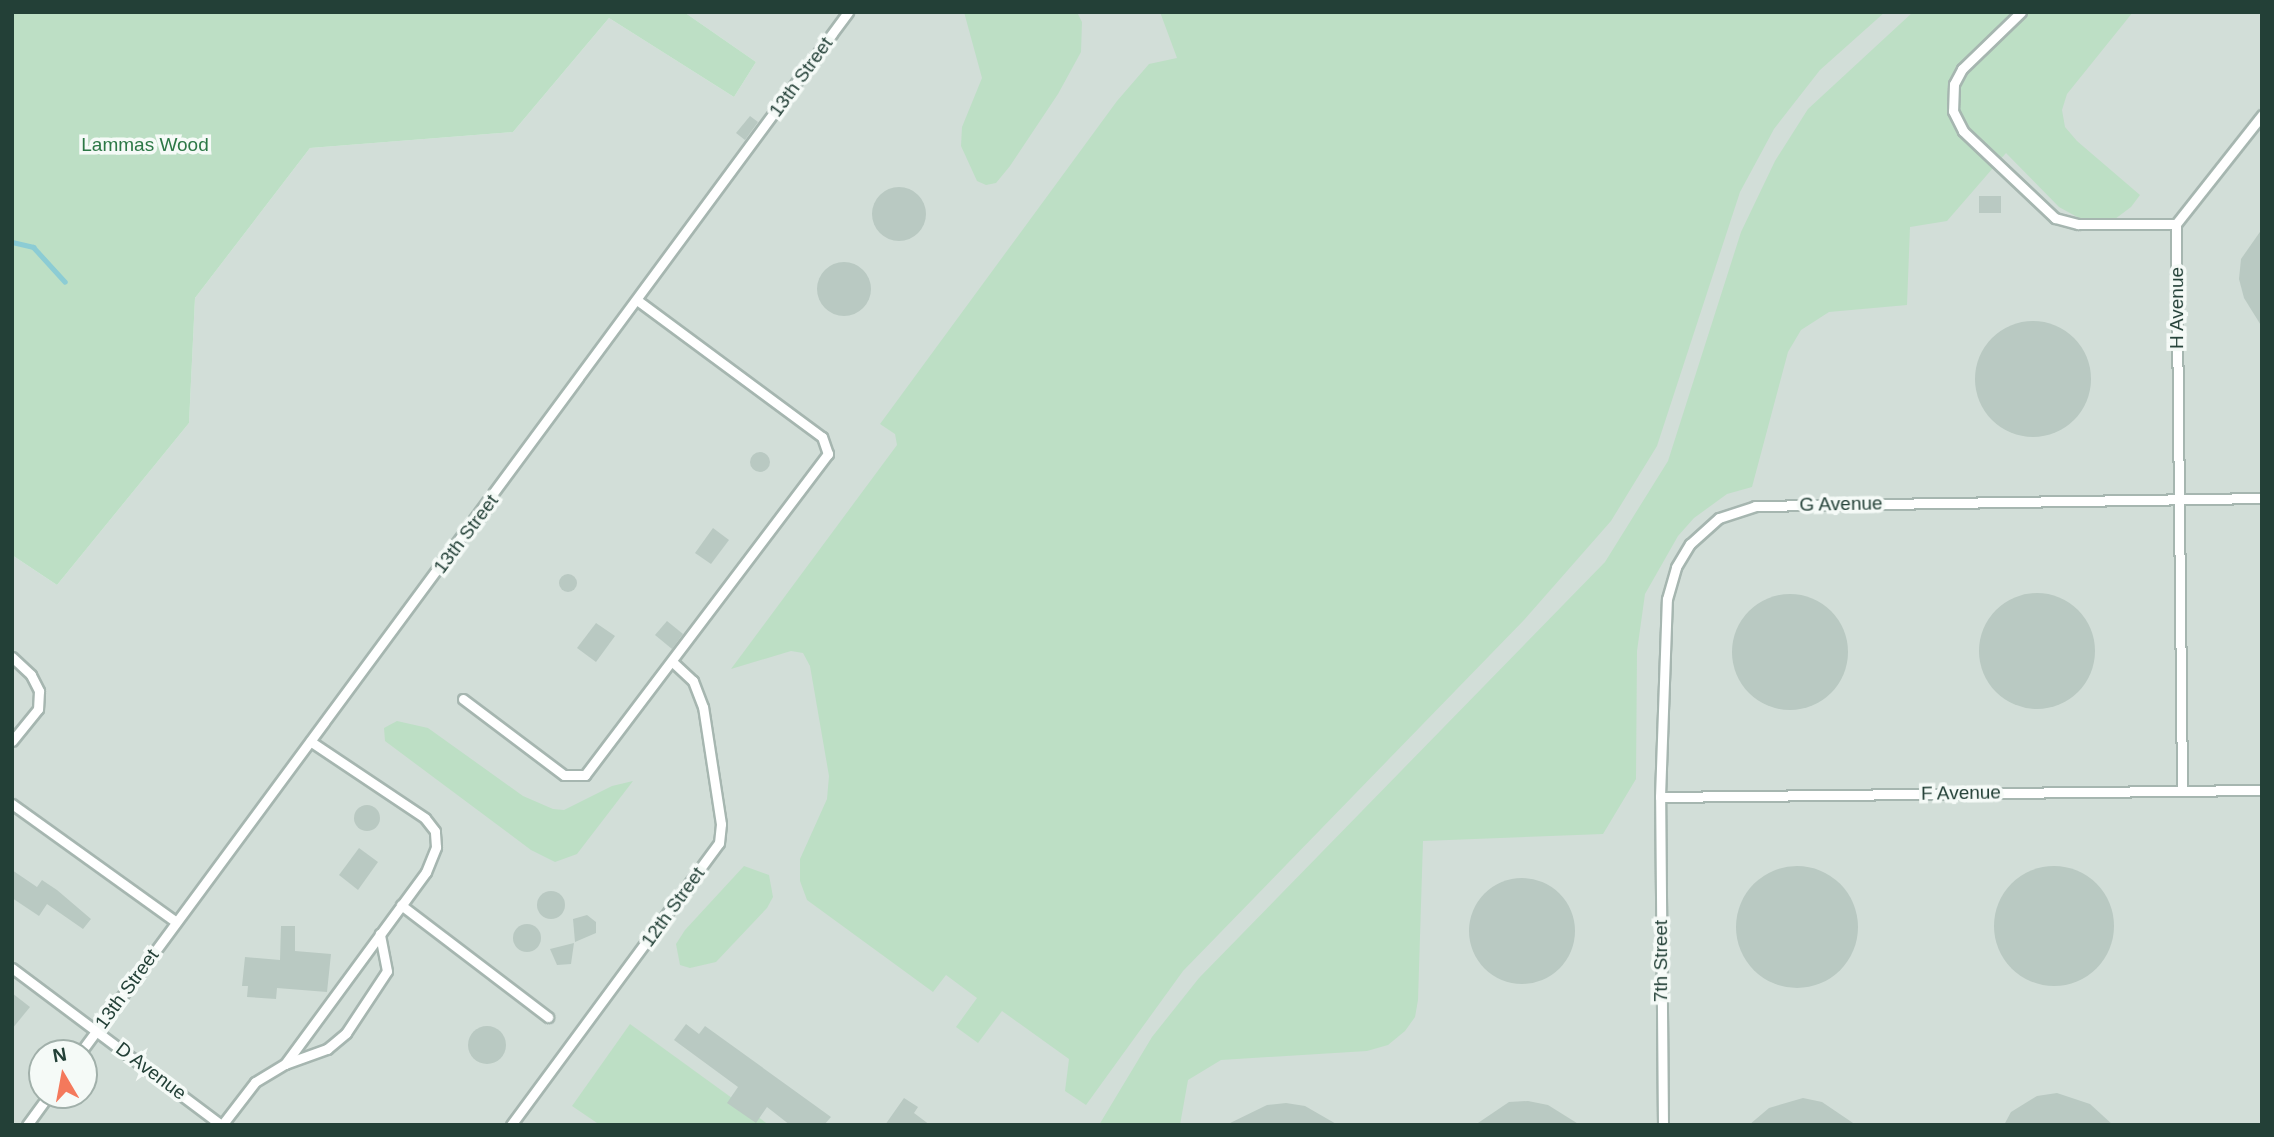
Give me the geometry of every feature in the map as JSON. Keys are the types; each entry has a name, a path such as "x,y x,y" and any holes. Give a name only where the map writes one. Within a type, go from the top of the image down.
{"lane":[{"name":"13th Street","path":"90,1039 848,12"},
{"path":"2021,12 1962,69 1954,84 1953,111 1963,131 2055,218 2078,224 2176,223 2262,115"},
{"name":"H Avenue","path":"2176,223 2182,498 2182,790"},
{"path":"463,699 564,775 576,778 585,775 674,663 828,454 822,437 637,300"},
{"name":"G Avenue","path":"1660,797 1669,586 1690,544 1719,518 1740,509 1769,505 2262,498"},
{"path":"12,657 31,675 38,691 38,709 12,741"},
{"name":"12th Street","path":"511,1125 719,842 721,824 703,707 693,681 674,663"},
{"path":"285,1064 431,862 436,840 431,824 399,798 310,741"},
{"name":"F Avenue","path":"1660,797 2262,790"},
{"name":"7th Street","path":"1660,797 1663,1125"},
{"path":"12,804 176,922"},
{"path":"401,905 548,1017"},
{"path":"222,1125 248,1088 285,1064 327,1049 346,1033 387,971 380,934"},
{"name":"D Avenue","path":"12,968 222,1125"},
{"path":"27,1125 39,1109"}],"shaded area":[{"path":"684,12 2262,12 2262,1125 12,1125 12,555 57,585 189,423 195,298 310,148 513,132 609,18 734,97 756,62"}],"green space":[{"name":"Lammas Wood","path":"12,12 684,12 756,62 734,97 609,18 513,132 310,148 195,298 189,423 57,585 12,555"},
{"path":"964,12 1077,12 1082,22 1081,52 1058,94 1010,166 996,183 986,185 977,181 961,146 962,127 982,78"},
{"path":"1160,12 1885,12 1820,70 1774,129 1740,192 1657,446 1611,521 1524,620 1183,971 1086,1105 1065,1091 1069,1059 1002,1011 978,1043 956,1027 977,998 946,975 933,992 807,900 800,881 800,859 827,799 829,776 810,666 803,653 791,651 731,669 897,445 895,434 880,424 1117,101 1149,64 1177,58"},
{"path":"1913,12 2133,12 2067,94 2062,110 2065,127 2077,141 2140,195 2131,207 2115,219 2079,218 2059,207 2006,153 1947,221 1910,227 1907,305 1829,312 1801,330 1788,352 1752,487 1727,494 1694,518 1678,536 1645,594 1637,651 1636,779 1603,834 1423,841 1418,1000 1415,1017 1405,1031 1388,1045 1367,1051 1221,1060 1188,1080 1180,1125 1099,1125 1152,1037 1199,978 1605,562 1668,461 1741,232 1775,161 1808,109"},
{"path":"397,721 428,728 523,796 553,809 564,810 612,786 633,781 577,854 555,862 531,850 385,741 384,728"},
{"path":"744,866 769,875 773,897 767,908 716,962 690,968 680,965 676,944 685,930"},
{"path":"630,1024 769,1125 600,1125 572,1106"}],"building":[{"path":"750,116 758,122 745,140 736,133"},
{"path":"899,187 918,195 926,214 918,233 899,241 880,233 872,214 880,195"},
{"path":"1979,196 2001,196 2001,213 1979,213"},
{"path":"2262,229 2262,327 2244,298 2239,279 2241,259"},
{"path":"844,262 863,270 871,289 863,308 844,316 825,308 817,289 825,270"},
{"path":"2033,321 2055,325 2074,338 2087,357 2091,379 2087,401 2074,420 2055,433 2033,437 2011,433 1992,420 1979,401 1975,379 1979,357 1992,338 2011,325"},
{"path":"760,452 767,455 770,462 767,469 760,472 753,469 750,462 753,455"},
{"path":"713,528 729,540 711,564 695,553"},
{"path":"564,574 572,574 577,583 575,590 564,592 559,587 559,579"},
{"path":"2037,593 2059,597 2078,610 2091,629 2095,651 2091,673 2078,692 2059,705 2037,709 2015,705 1996,692 1983,673 1979,651 1983,629 1996,610 2015,597"},
{"path":"1790,594 1812,598 1831,611 1844,630 1848,652 1844,674 1831,693 1812,706 1790,710 1768,706 1749,693 1736,674 1732,652 1736,630 1749,611 1768,598"},
{"path":"667,621 683,634 672,649 655,635"},
{"path":"596,623 615,636 596,662 577,648"},
{"path":"367,805 376,809 380,818 376,827 367,831 358,827 354,818 358,809"},
{"path":"359,848 378,862 358,890 339,875"},
{"path":"1797,866 1820,871 1840,884 1853,904 1858,927 1853,950 1840,970 1820,983 1797,988 1774,983 1754,970 1741,950 1736,927 1741,904 1754,884 1774,871"},
{"path":"2054,866 2077,871 2096,884 2109,903 2114,926 2109,949 2096,968 2077,981 2054,986 2031,981 2012,968 1999,949 1994,926 1999,903 2012,884 2031,871"},
{"path":"12,870 37,887 42,880 91,919 83,929 47,904 39,916 12,898"},
{"path":"1522,878 1542,882 1559,894 1571,911 1575,931 1571,951 1559,968 1542,980 1522,984 1502,980 1485,968 1473,951 1469,931 1473,911 1485,894 1502,882"},
{"path":"551,891 561,895 565,905 561,915 551,919 541,915 537,905 541,895"},
{"path":"587,915 596,922 596,933 575,942 573,919"},
{"path":"527,924 537,928 541,938 537,948 527,952 517,948 513,938 517,928"},
{"path":"281,926 295,926 295,951 331,954 327,992 277,988 276,999 247,997 248,986 242,986 245,957 280,960"},
{"path":"574,943 571,964 557,965 550,949"},
{"path":"12,993 30,1007 12,1029"},
{"path":"686,1024 699,1034 705,1026 831,1117 824,1125 790,1125 767,1107 756,1123 727,1103 738,1087 674,1040"},
{"path":"487,1026 500,1032 506,1045 500,1058 487,1064 474,1058 468,1045 474,1032"},
{"path":"2057,1093 2090,1104 2113,1125 2004,1125 2011,1112 2037,1096"},
{"path":"904,1098 918,1107 914,1113 930,1125 885,1125"},
{"path":"1803,1098 1822,1102 1856,1125 1749,1125 1769,1108"},
{"path":"1528,1101 1548,1105 1580,1125 1475,1125 1509,1102"},
{"path":"1286,1103 1305,1106 1338,1125 1226,1125 1267,1105"}],"waterway":[{"path":"12,242 33,247 65,282"}]}
